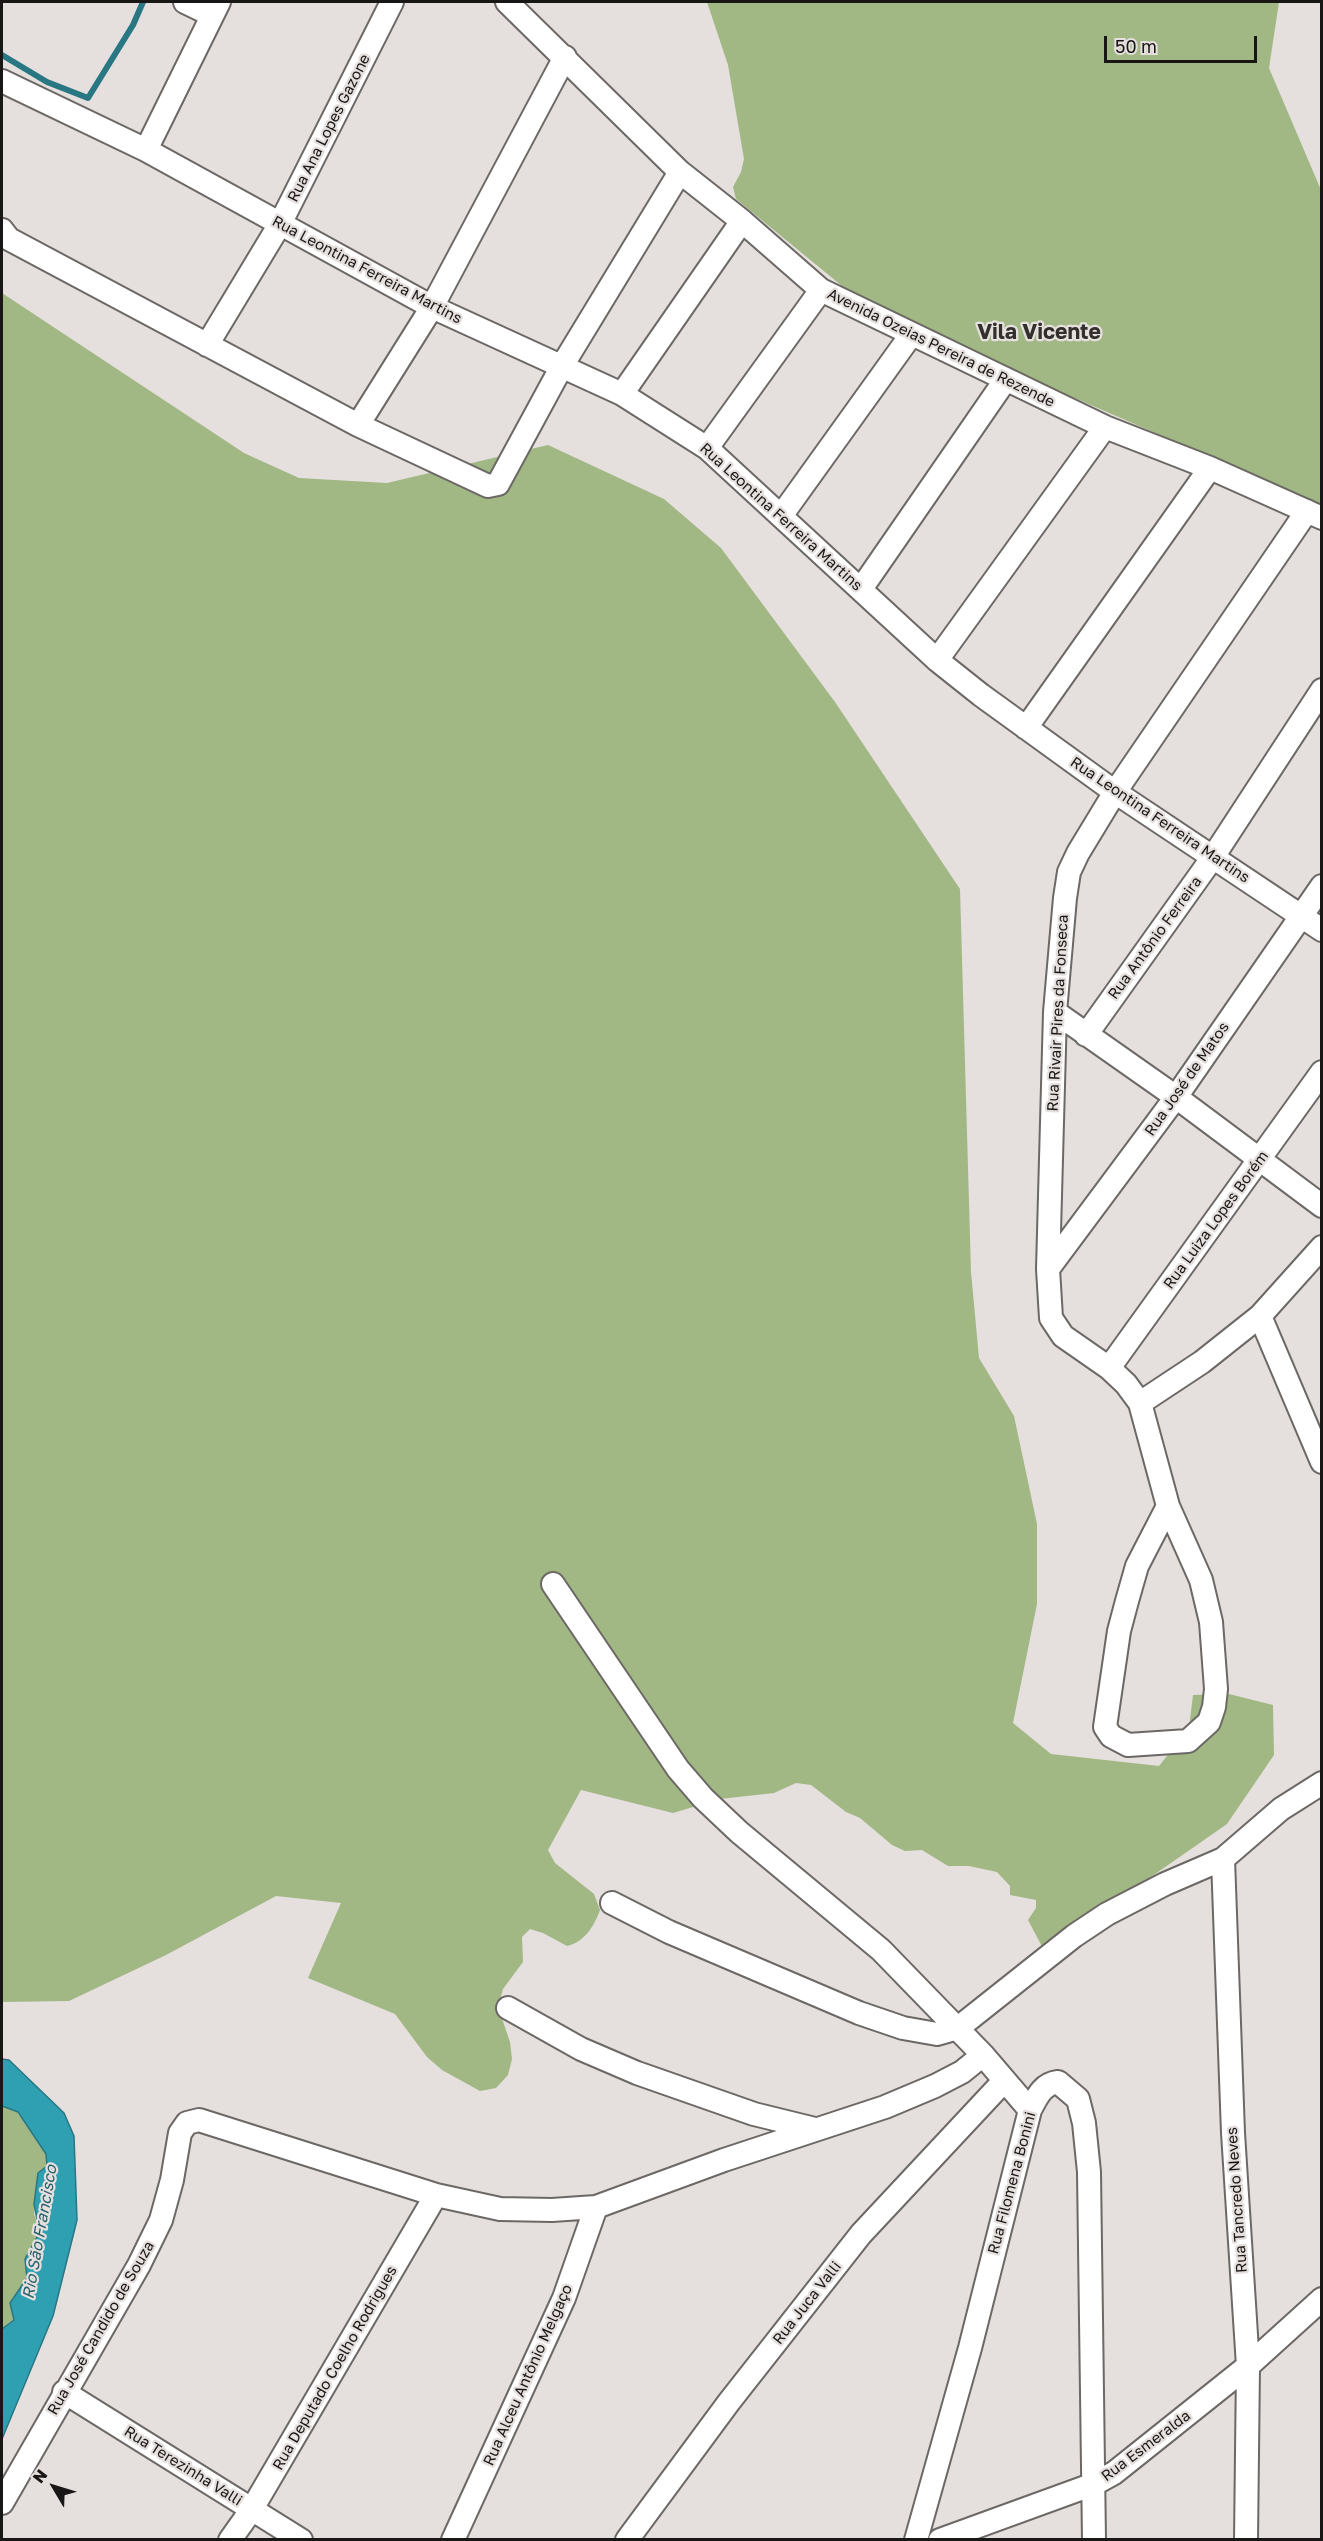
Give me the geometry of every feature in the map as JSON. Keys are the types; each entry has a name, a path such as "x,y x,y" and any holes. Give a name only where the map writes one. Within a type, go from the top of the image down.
{"street":[{"path":"146,150 216,8 185,2"},
{"name":"Rua Ana Lopes Gazone","path":"207,345 280,224 392,2"},
{"name":"Avenida Ozeias Pereira de Rezende","path":"507,2 680,172 742,221 821,290 1105,427 1210,468 1314,514"},
{"path":"358,425 432,307 565,57"},
{"name":"Rua Leontina Ferreira Martins","path":"2,81 146,150 432,307 622,394 707,448 937,660 1115,792 1322,930"},
{"path":"2,230 9,239 358,425 484,484 493,486 498,484 562,366 680,172"},
{"path":"622,394 742,221"},
{"path":"707,448 821,290"},
{"path":"781,516 911,335"},
{"path":"861,589 1006,379"},
{"path":"937,660 1105,427"},
{"path":"1026,728 1210,468"},
{"name":"Rua Rivair Pires da Fonseca","path":"1140,1403 1126,1384 1109,1368 1063,1336 1051,1318 1048,1269 1055,1012 1069,872 1115,792 1314,514"},
{"name":"Rua Antônio Ferreira","path":"1086,1035 1212,857 1322,690"},
{"name":"Rua José de Matos","path":"1048,1269 1176,1097 1322,886"},
{"path":"1055,1012 1176,1097 1322,1206"},
{"name":"Rua Luiza Lopes Borém","path":"1109,1368 1322,1072"},
{"path":"1168,1506 1137,1566 1119,1631 1105,1727 1111,1736 1128,1745 1188,1741 1209,1722 1216,1689 1211,1622 1201,1580 1168,1506 1140,1403 1202,1362 1260,1316 1322,1246"},
{"path":"1260,1316 1322,1462"},
{"path":"553,1584 678,1769 703,1798 739,1832 881,1950 958,2028 1030,2110"},
{"path":"612,1903 688,1940 859,2013 903,2028 937,2034 958,2028 1074,1936 1107,1914 1165,1884 1223,1860 1281,1809 1322,1783"},
{"name":"Rua Tancredo Neves","path":"1223,1860 1233,2133 1248,2366 1246,2540"},
{"path":"508,2008 581,2049 637,2073 754,2114 815,2129"},
{"path":"436,2195 500,2209 552,2210 596,2207 815,2129 885,2107 962,2072 983,2055"},
{"name":"Rua Juca Valli","path":"627,2540 729,2402 861,2234 1004,2081"},
{"name":"Rua Filomena Bonini","path":"916,2540 970,2348 1030,2110 1038,2095 1049,2083 1058,2082 1078,2099 1084,2123 1089,2172 1094,2540"},
{"name":"Rua José Candido de Souza","path":"2,2503 139,2265 160,2220 172,2180 180,2133 187,2123 199,2120 436,2195"},
{"name":"Rua Deputado Coelho Rodrigues","path":"230,2540 252,2509 436,2195"},
{"name":"Rua Alceu Antônio Melgaço","path":"453,2540 564,2298 596,2207"},
{"name":"Rua Esmeralda","path":"940,2540 1094,2484 1114,2473 1248,2366 1322,2299"},
{"name":"Rua Terezinha Valli","path":"64,2392 301,2540"}],"green space":[{"path":"707,2 1279,2 1269,68 1321,190 1321,505 1031,379 853,295 736,199 733,187 741,172 744,159 728,65"},
{"path":"2,293 244,453 299,478 387,483 548,445 664,499 721,548 835,702 960,889 971,1272 979,1358 1014,1416 1037,1524 1037,1604 1013,1723 1051,1754 1159,1766 1189,1728 1193,1695 1229,1694 1273,1705 1274,1755 1227,1824 1112,1904 1046,1954 1028,1920 1036,1908 1036,1900 1010,1895 1010,1886 997,1872 969,1866 948,1866 922,1850 905,1851 892,1845 860,1818 846,1812 811,1785 796,1783 774,1793 720,1799 673,1813 581,1790 548,1850 555,1863 594,1894 600,1910 588,1932 573,1944 567,1946 530,1929 522,1937 523,1962 503,1989 498,2007 510,2042 512,2059 508,2075 496,2088 480,2091 442,2070 427,2057 395,2014 308,1978 341,1903 276,1896 166,1955 69,2001 2,2002"},
{"path":"2,2106 17,2112 46,2154 47,2166 38,2173 34,2214 38,2224 37,2237 26,2259 27,2278 10,2303 14,2320 2,2329"}],"water":[{"name":"Rio São Francisco","path":"2,2059 9,2060 64,2113 74,2136 77,2220 53,2316 2,2439 2,2329 14,2320 10,2303 27,2278 25,2259 37,2237 38,2224 34,2204 38,2173 47,2166 46,2154 18,2112 2,2106"}],"waterway":[{"path":"2,55 47,82 88,98 133,25 143,2"}],"district":[{"name":"Vila Vicente","path":"1039,332"}]}
